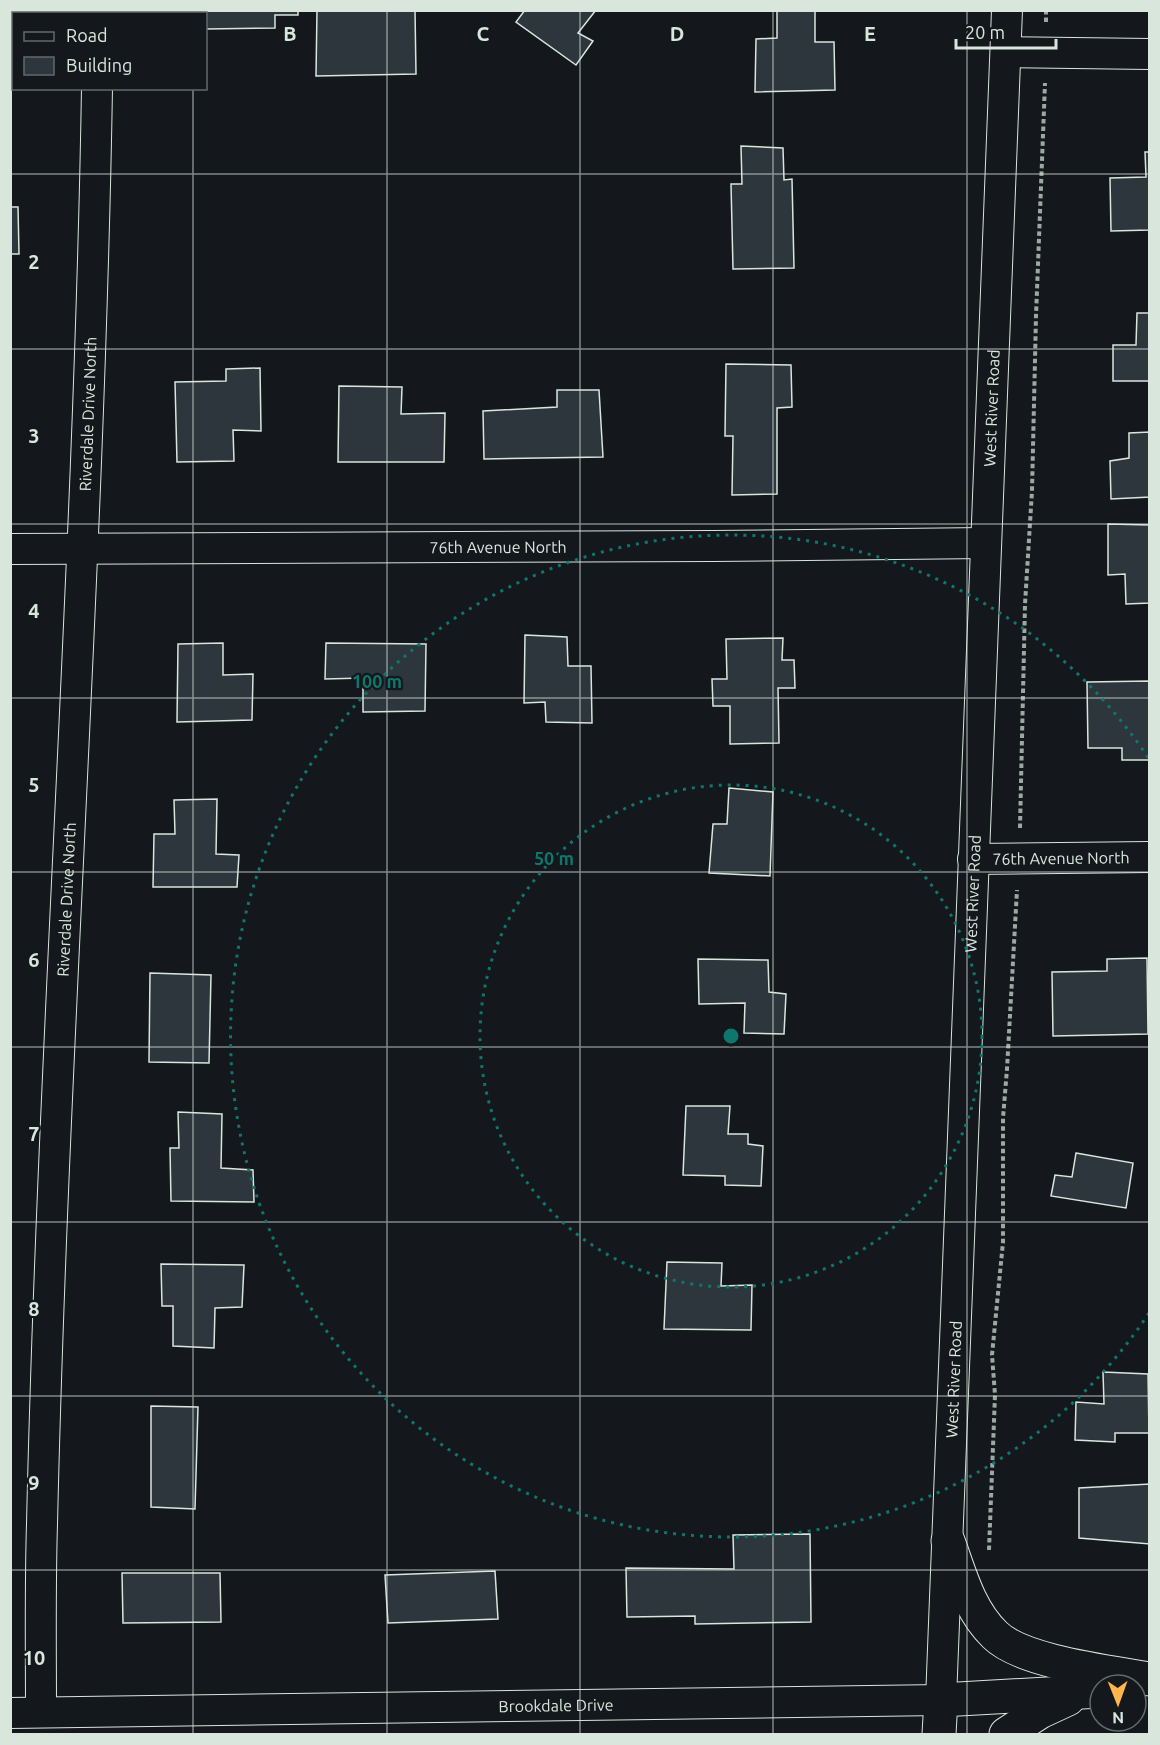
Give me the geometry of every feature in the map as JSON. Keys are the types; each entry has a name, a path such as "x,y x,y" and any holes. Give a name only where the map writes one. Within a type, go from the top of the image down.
{"street":[{"name":"West River Road","path":"939,1734 1007,10"},
{"path":"1006,52 1149,54"},
{"name":"Riverdale Drive North","path":"41,1712 42,1527 56,1103 77,683 94,255 96,90"},
{"name":"76th Avenue North","path":"10,549 985,543"},
{"name":"76th Avenue North","path":"973,859 1149,857"},
{"path":"948,1540 966,1593 980,1617 996,1636 1022,1651 1064,1663 1149,1679"},
{"name":"Brookdale Drive","path":"10,1713 941,1700 1088,1692"},
{"path":"1006,1734 1040,1712 1088,1693"}],"path":[{"path":"1020,835 1025,604 1032,491 1045,78"},
{"path":"989,1553 995,1395 992,1355 1003,1242 1004,1094 1017,883"}],"building":[{"path":"205,10 298,10 298,15 275,15 275,28 207,29 207,12"},
{"path":"317,10 415,10 416,74 316,76"},
{"path":"525,10 596,10 578,33 593,41 576,65 516,22"},
{"path":"777,10 815,10 815,42 834,42 835,90 755,92 756,39 777,38"},
{"path":"10,25 12,25 12,67 10,67"},
{"path":"741,146 783,148 784,180 792,179 794,268 733,269 731,184 742,184"},
{"path":"1145,152 1150,152 1150,230 1111,231 1110,178 1146,177"},
{"path":"10,207 18,207 19,254 10,254"},
{"path":"1137,313 1150,313 1150,381 1113,381 1113,345 1136,345"},
{"path":"726,364 791,365 792,407 777,408 777,494 732,495 733,436 725,436"},
{"path":"260,368 261,431 233,430 234,461 177,462 175,382 226,381 226,369"},
{"path":"339,386 402,387 401,414 445,413 444,462 338,462"},
{"path":"557,390 599,390 603,457 484,459 483,411 557,407"},
{"path":"1150,432 1150,497 1111,499 1110,461 1129,458 1129,433"},
{"path":"1108,524 1150,525 1150,603 1126,604 1125,574 1108,575"},
{"path":"525,635 567,637 568,666 591,666 592,723 546,722 545,702 524,703"},
{"path":"783,638 782,660 794,660 795,688 778,688 779,743 730,744 730,706 713,706 712,679 727,679 726,639"},
{"path":"223,643 223,675 253,674 252,720 177,722 178,644"},
{"path":"326,643 426,644 425,711 363,712 363,678 325,679"},
{"path":"1150,681 1150,760 1122,760 1122,748 1088,748 1087,682"},
{"path":"729,788 773,792 770,876 709,873 713,824 727,824"},
{"path":"217,799 216,854 239,855 237,887 153,887 154,834 175,834 174,800"},
{"path":"1147,958 1148,1034 1053,1036 1052,972 1107,971 1107,959"},
{"path":"698,959 768,960 769,992 786,994 784,1034 744,1033 745,1003 699,1004"},
{"path":"150,973 211,975 209,1063 149,1062"},
{"path":"686,1106 730,1106 728,1134 748,1134 748,1144 763,1146 761,1186 725,1185 725,1176 683,1175"},
{"path":"178,1112 222,1114 221,1168 253,1170 254,1202 171,1201 170,1148 179,1148"},
{"path":"1076,1153 1133,1163 1126,1208 1051,1196 1055,1175 1072,1177"},
{"path":"667,1262 722,1263 721,1286 752,1285 751,1330 664,1329"},
{"path":"161,1264 244,1265 242,1307 215,1308 214,1348 173,1346 173,1306 162,1306"},
{"path":"1103,1372 1148,1374 1149,1433 1115,1433 1115,1442 1075,1440 1076,1402 1104,1404"},
{"path":"151,1406 198,1407 195,1509 151,1507"},
{"path":"1150,1484 1150,1544 1079,1538 1079,1488"},
{"path":"810,1534 811,1622 695,1624 695,1616 627,1617 626,1568 734,1569 733,1535"},
{"path":"495,1571 498,1619 388,1623 385,1575"},
{"path":"122,1573 220,1573 221,1622 123,1623"}]}
